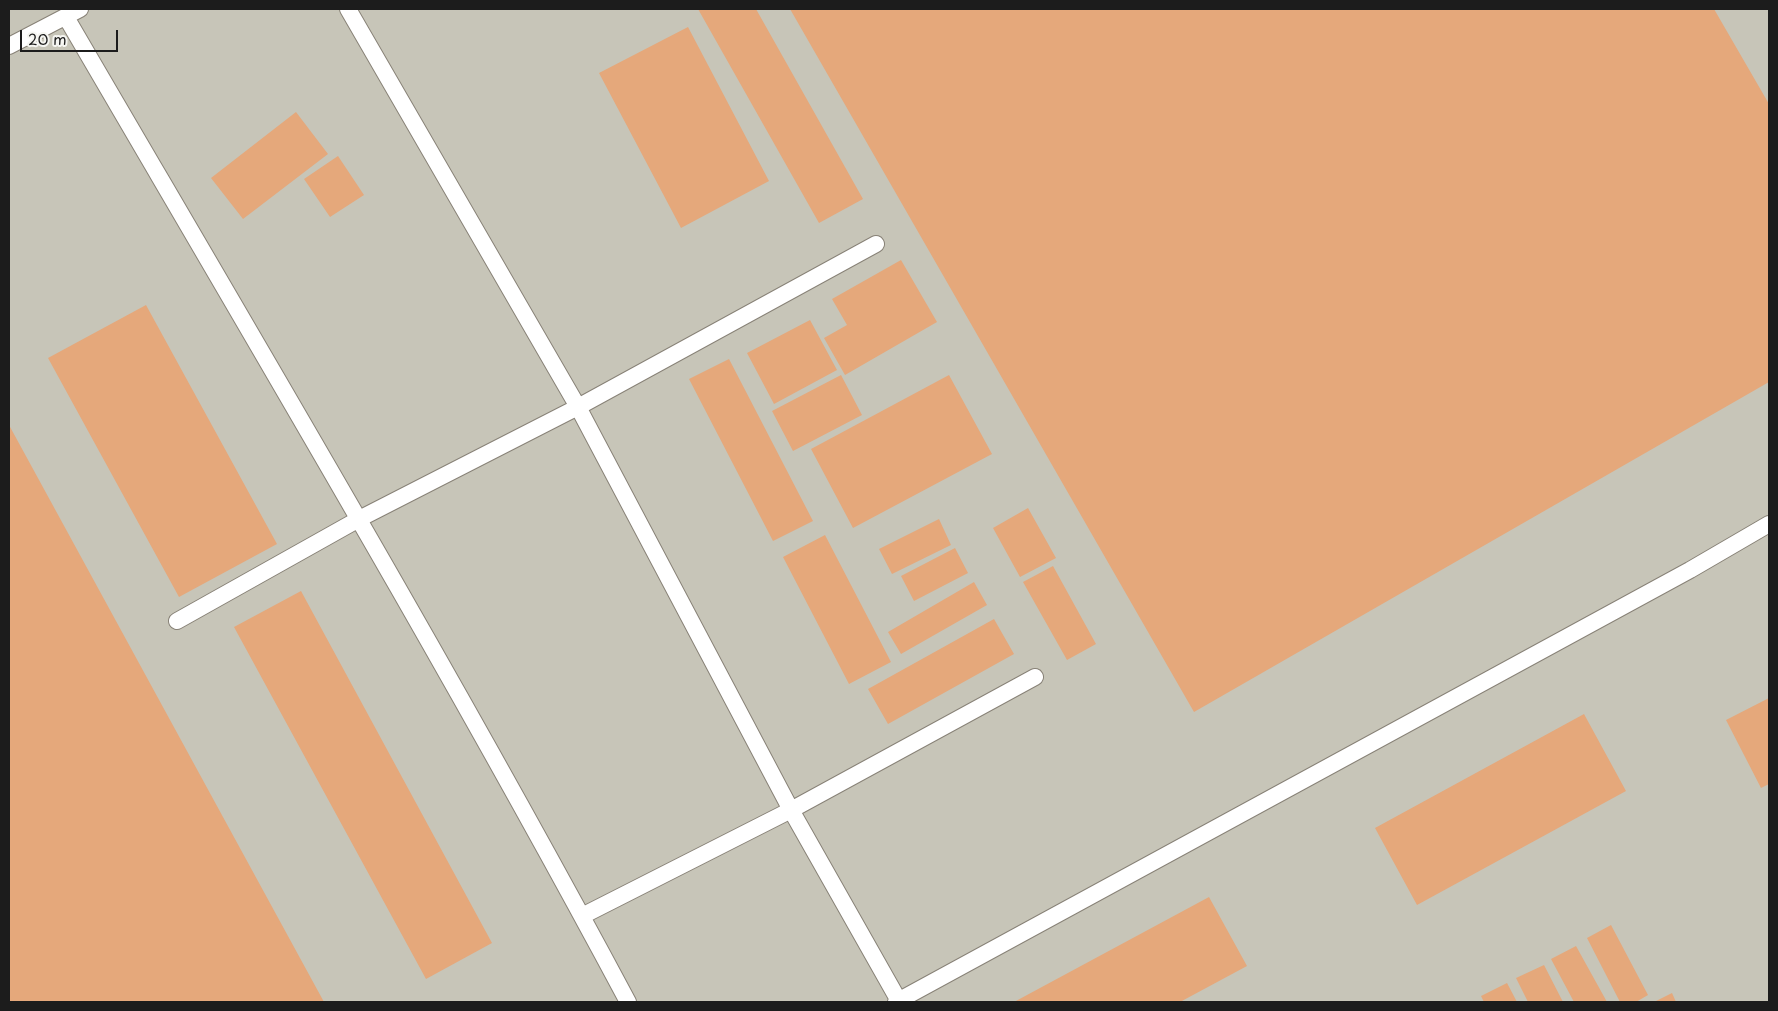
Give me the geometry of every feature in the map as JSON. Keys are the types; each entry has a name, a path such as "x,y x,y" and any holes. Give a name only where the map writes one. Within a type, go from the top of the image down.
{"lane":[{"path":"9,46 80,9"},
{"path":"348,9 578,407 791,810 897,1001 1690,570 1769,524"},
{"path":"66,17 359,519 582,916 628,1002"},
{"path":"177,621 359,519 578,407 876,244"},
{"path":"582,916 791,810 1035,677"}],"shaded area":[{"path":"9,9 1769,9 1769,1002 9,1002"}],"building":[{"path":"698,9 756,9 863,199 819,223"},
{"path":"790,9 1714,9 1769,104 1769,382 1194,712"},
{"path":"688,27 769,181 681,228 599,73"},
{"path":"296,112 328,154 243,219 211,178"},
{"path":"338,156 364,195 330,217 304,179"},
{"path":"901,260 937,322 845,375 824,338 847,325 832,299"},
{"path":"146,305 277,544 179,597 48,358"},
{"path":"810,320 837,370 774,404 747,353"},
{"path":"729,359 813,521 773,541 689,379"},
{"path":"841,375 862,415 793,451 772,411"},
{"path":"949,375 992,454 853,528 811,449"},
{"path":"9,425 324,1002 9,1002"},
{"path":"1028,508 1056,558 1020,577 993,528"},
{"path":"939,519 951,545 892,574 879,549"},
{"path":"825,535 891,662 849,684 783,557"},
{"path":"955,548 968,573 914,601 901,576"},
{"path":"1053,566 1096,644 1067,660 1023,582"},
{"path":"974,582 987,605 901,654 888,632"},
{"path":"301,591 492,943 426,979 234,627"},
{"path":"994,619 1014,654 888,724 868,689"},
{"path":"1769,698 1769,784 1761,788 1726,720"},
{"path":"1584,714 1626,791 1417,905 1375,828"},
{"path":"1209,897 1247,966 1180,1002 1014,1002"},
{"path":"1611,925 1648,995 1636,1002 1620,1002 1587,938"},
{"path":"1576,946 1607,1002 1574,1002 1551,959"},
{"path":"1544,965 1563,1002 1528,1002 1516,978"},
{"path":"1507,983 1517,1002 1484,1002 1481,996"},
{"path":"1672,993 1676,1002 1654,1002"}]}
